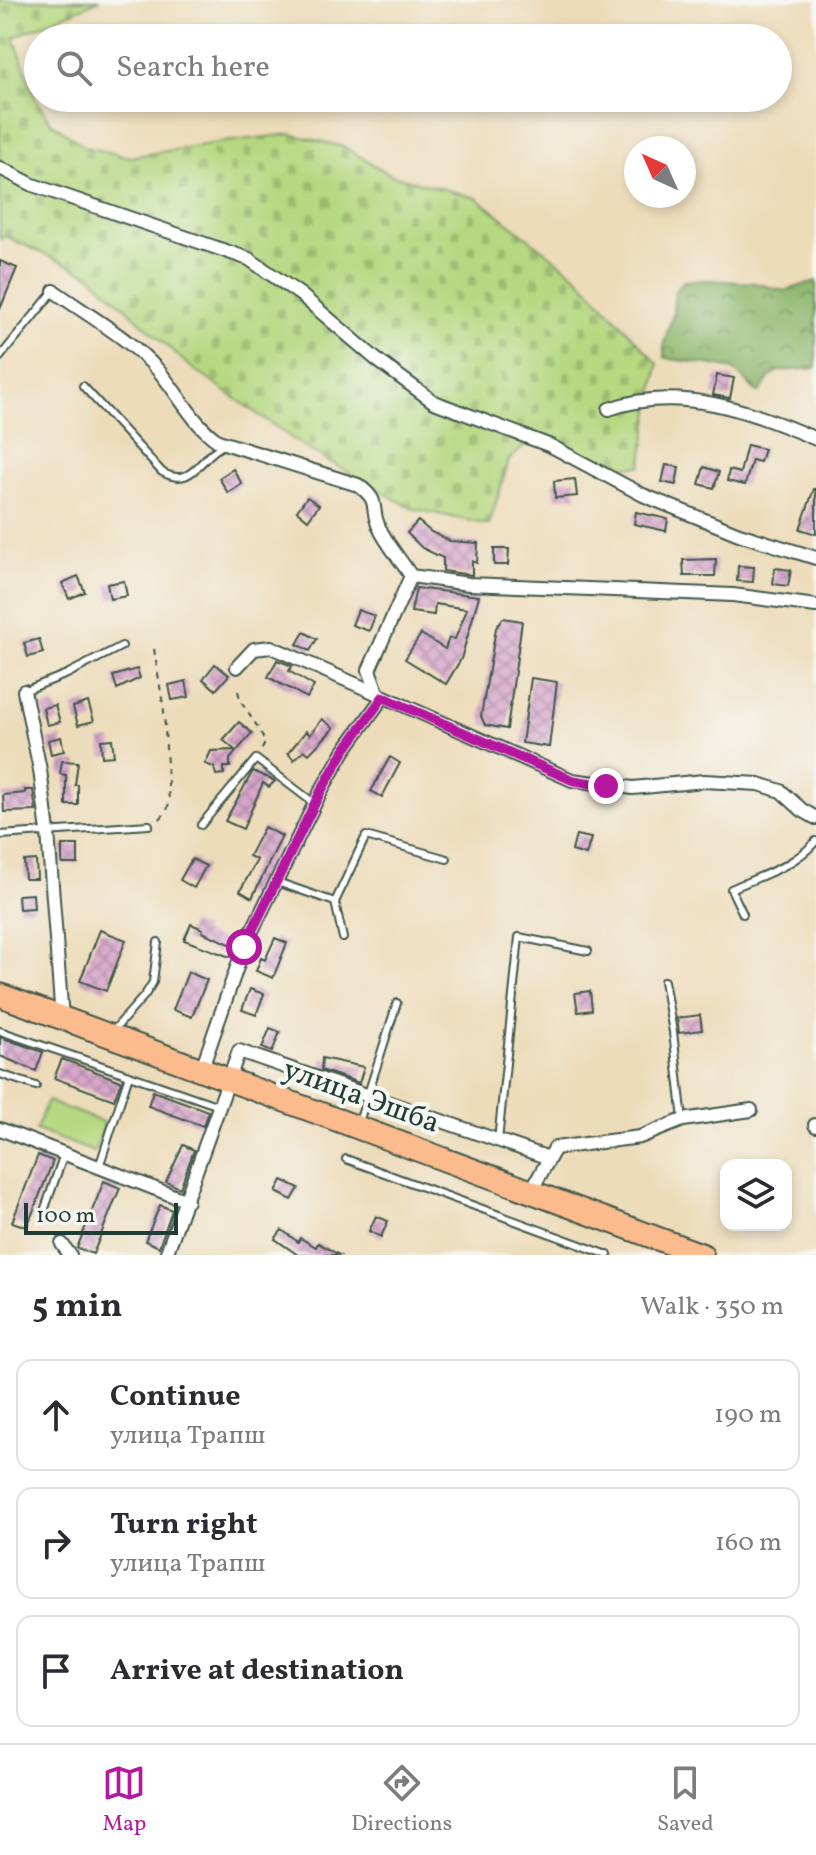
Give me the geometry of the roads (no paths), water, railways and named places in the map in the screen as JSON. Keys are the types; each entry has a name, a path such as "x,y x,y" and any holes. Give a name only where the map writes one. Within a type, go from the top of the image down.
{"highway":[{"name":"улица Эшба","path":"0,995 702,1255"}],"street":[{"path":"0,168 33,185 249,259 301,295 377,360 434,402 551,446 643,495 739,534 816,558"},
{"path":"54,291 145,357 204,432 227,444 358,485 369,493 375,504 377,524 411,576 469,584 733,595 816,606"},
{"path":"609,409 628,402 670,398 714,403 780,423 816,439"},
{"path":"380,696 369,670 411,576"},
{"path":"237,667 254,649 271,647 572,780 633,788 704,781 759,784 781,791 816,818"},
{"path":"24,691 40,770 48,832 62,1019"},
{"path":"201,1071 244,947 315,804 344,751 380,696"},
{"path":"166,1255 239,1051 498,1143 549,1158"},
{"path":"531,1191 555,1148 640,1137 683,1120 751,1110"},
{"path":"0,1129 187,1201"},
{"path":"62,1244 70,1255"}],"lane":[{"path":"0,357 54,291"},
{"path":"83,386 162,472 171,477 191,474 210,453 227,444"},
{"path":"24,691 67,674 122,646"},
{"path":"201,825 256,759 315,804"},
{"path":"0,835 149,825"},
{"path":"343,938 335,902 366,836 447,859"},
{"path":"743,914 731,889 781,868 816,841"},
{"path":"277,882 335,902"},
{"path":"498,1143 519,937 588,951"},
{"path":"110,1037 153,982 158,942"},
{"path":"664,981 683,1120"},
{"path":"357,1127 397,1003"},
{"path":"0,1031 219,1106"},
{"path":"0,1074 36,1086"},
{"path":"99,1167 129,1075"},
{"path":"44,1211 64,1154"},
{"path":"346,1159 608,1255"}]}
